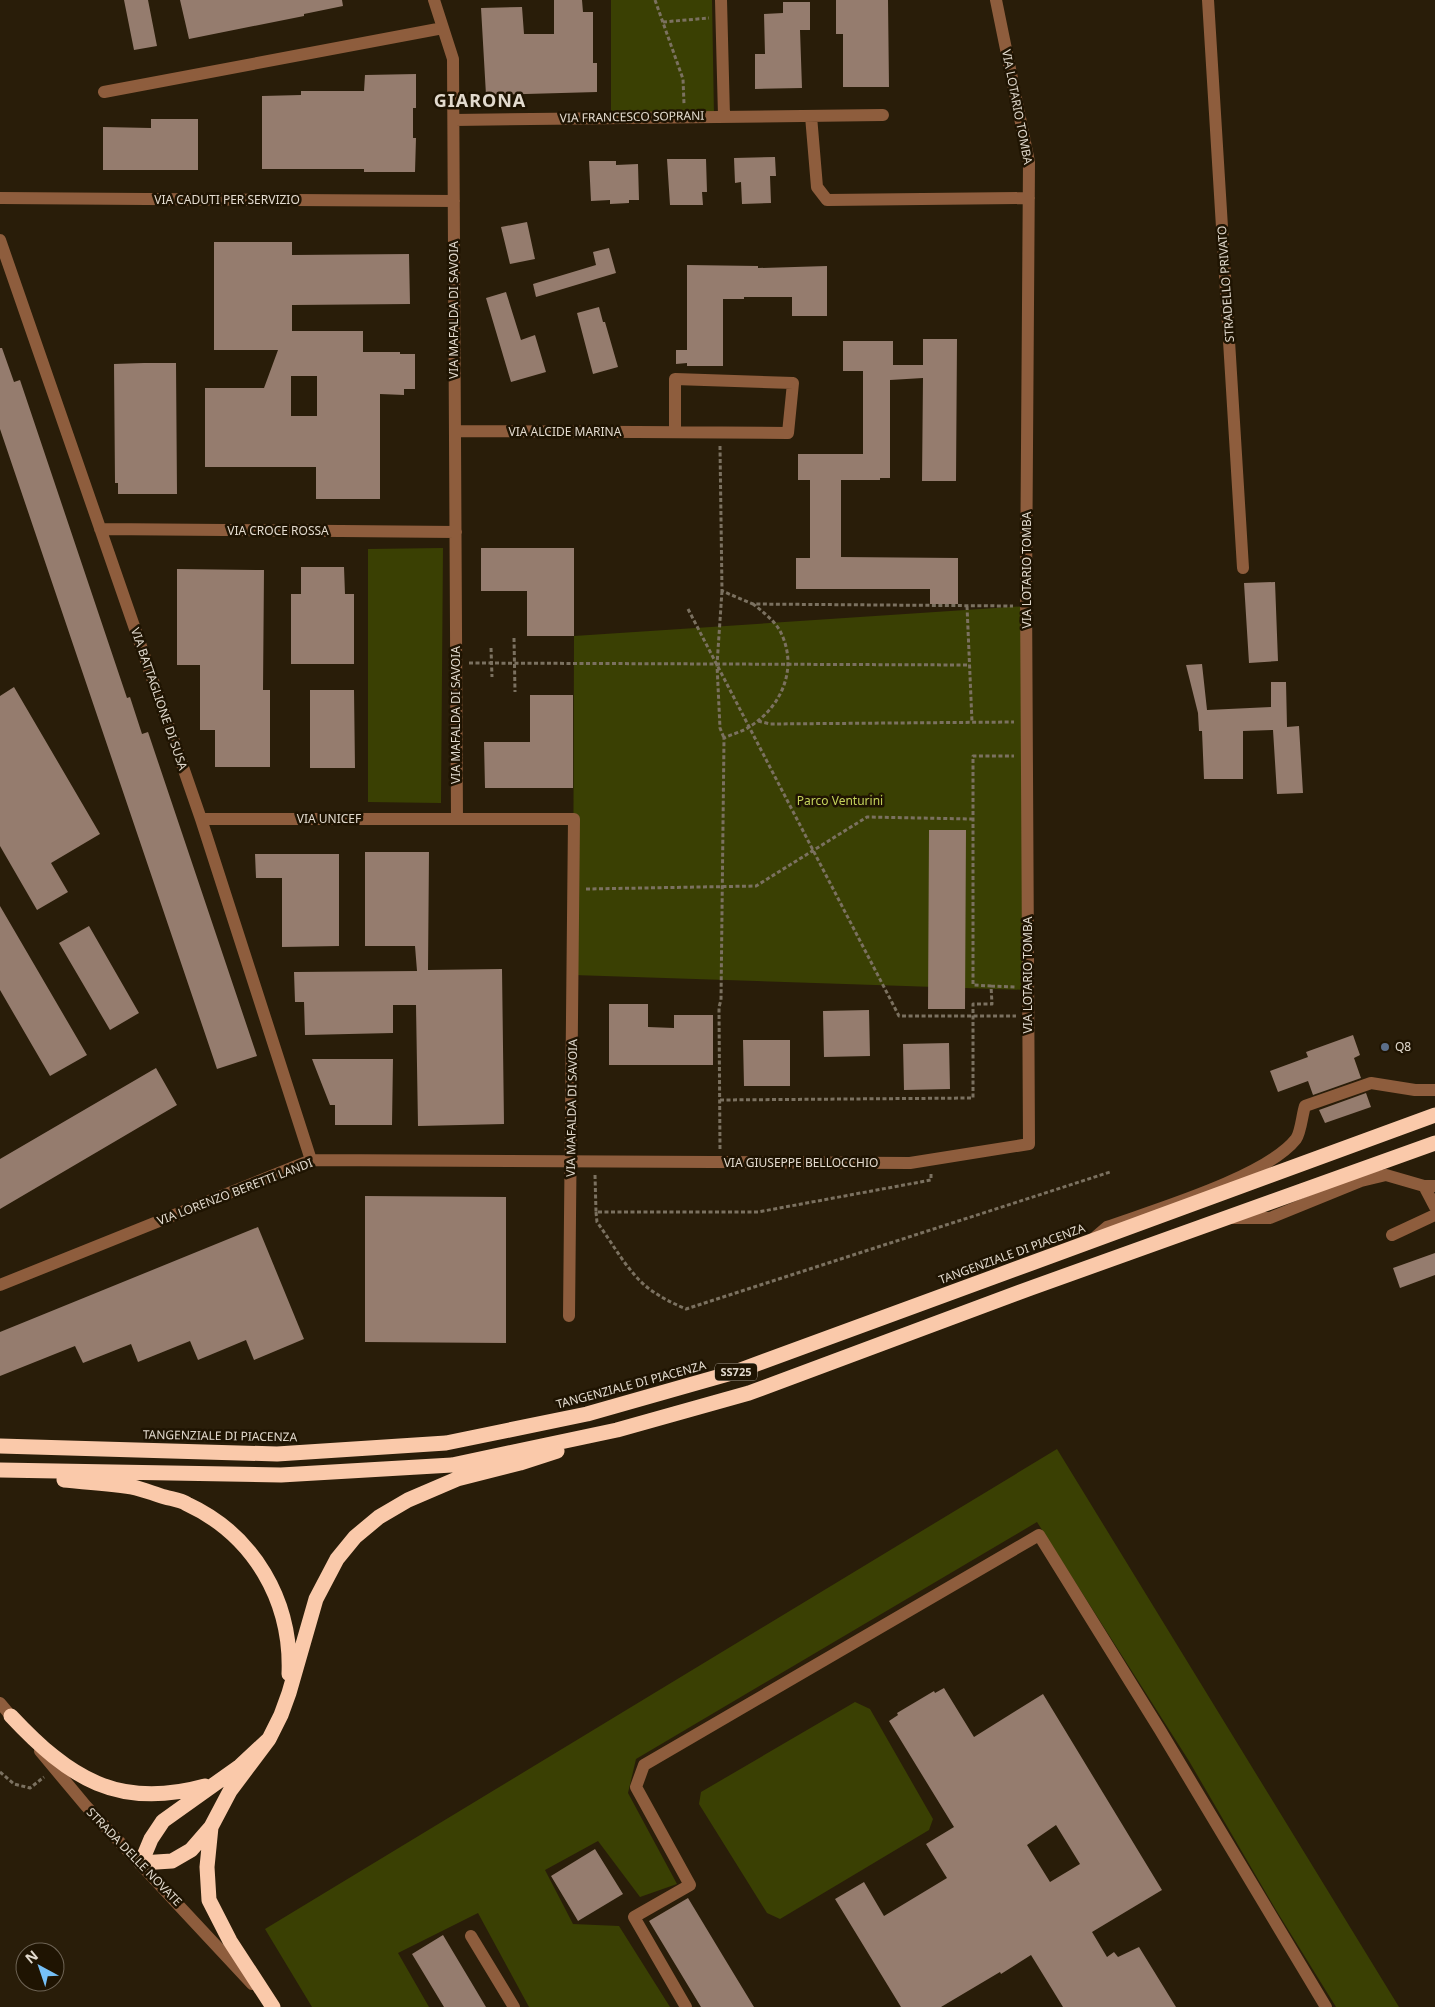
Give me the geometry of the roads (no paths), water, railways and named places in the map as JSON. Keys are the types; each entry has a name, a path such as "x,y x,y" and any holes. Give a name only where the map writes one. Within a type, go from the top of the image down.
{"highway":[{"name":"TANGENZIALE DI PIACENZA","path":"0,1446 277,1454 446,1443 587,1414 735,1372 1435,1115"},
{"name":"SS725","path":"0,1472 281,1475 442,1465 617,1430 749,1392 1435,1143"},
{"path":"269,1739 240,1766 163,1821 151,1838 141,1863 172,1861 191,1850 211,1828 230,1791 269,1739 289,1693 316,1599 337,1559 355,1537 378,1517 408,1500 457,1479 520,1463 617,1430"},
{"path":"0,1472 134,1488 187,1503 235,1536 251,1554 266,1577 277,1598 286,1622 290,1655 289,1693"},
{"path":"11,1716 43,1748 89,1782 137,1795 186,1791 213,1784"},
{"path":"211,1828 206,1867 209,1900 230,1941 273,2007"}],"street":[{"name":"VIA MAFALDA DI SAVOIA","path":"434,0 453,59 457,819 574,820 569,1316"},
{"path":"722,0 724,116"},
{"name":"VIA LOTARIO TOMBA","path":"996,0 1029,162 1026,606 1030,1144"},
{"name":"STRADELLO PRIVATO","path":"1208,0 1243,568"},
{"path":"104,92 443,28"},
{"name":"VIA FRANCESCO SOPRANI","path":"454,120 883,115"},
{"path":"811,116 816,187 827,200 1029,198"},
{"name":"VIA CADUTI PER SERVIZIO","path":"0,198 454,201"},
{"name":"VIA BATTAGLIONE DI SUSA","path":"0,240 200,820 310,1160"},
{"name":"VIA ALCIDE MARINA","path":"455,431 788,433 792,383 675,379 675,432"},
{"name":"VIA CROCE ROSSA","path":"100,529 456,532"},
{"name":"VIA UNICEF","path":"200,820 457,819"},
{"path":"1091,1241 1107,1227 1220,1186 1271,1161 1297,1138 1304,1106 1371,1083 1415,1090 1435,1090"},
{"name":"VIA GIUSEPPE BELLOCCHIO","path":"571,1162 910,1163 1030,1144"},
{"name":"VIA LORENZO BERETTI LANDI","path":"0,1285 310,1160 571,1162"},
{"path":"1226,1218 1270,1218 1361,1181 1386,1175 1429,1186 1435,1207"},
{"path":"1392,1235 1435,1216"},
{"path":"686,2007 634,1917 690,1885 636,1786 644,1764 1039,1535 1160,1730 1326,2007"},
{"name":"STRADA DELLE NOVATE","path":"0,1703 86,1806 273,2007"},
{"path":"472,1936 514,2007"}],"place":[{"name":"Q8","path":"1385,1047"}],"district":[{"name":"GIARONA","path":"480,101"}],"park label":[{"name":"Parco Venturini","path":"840,801"}]}
